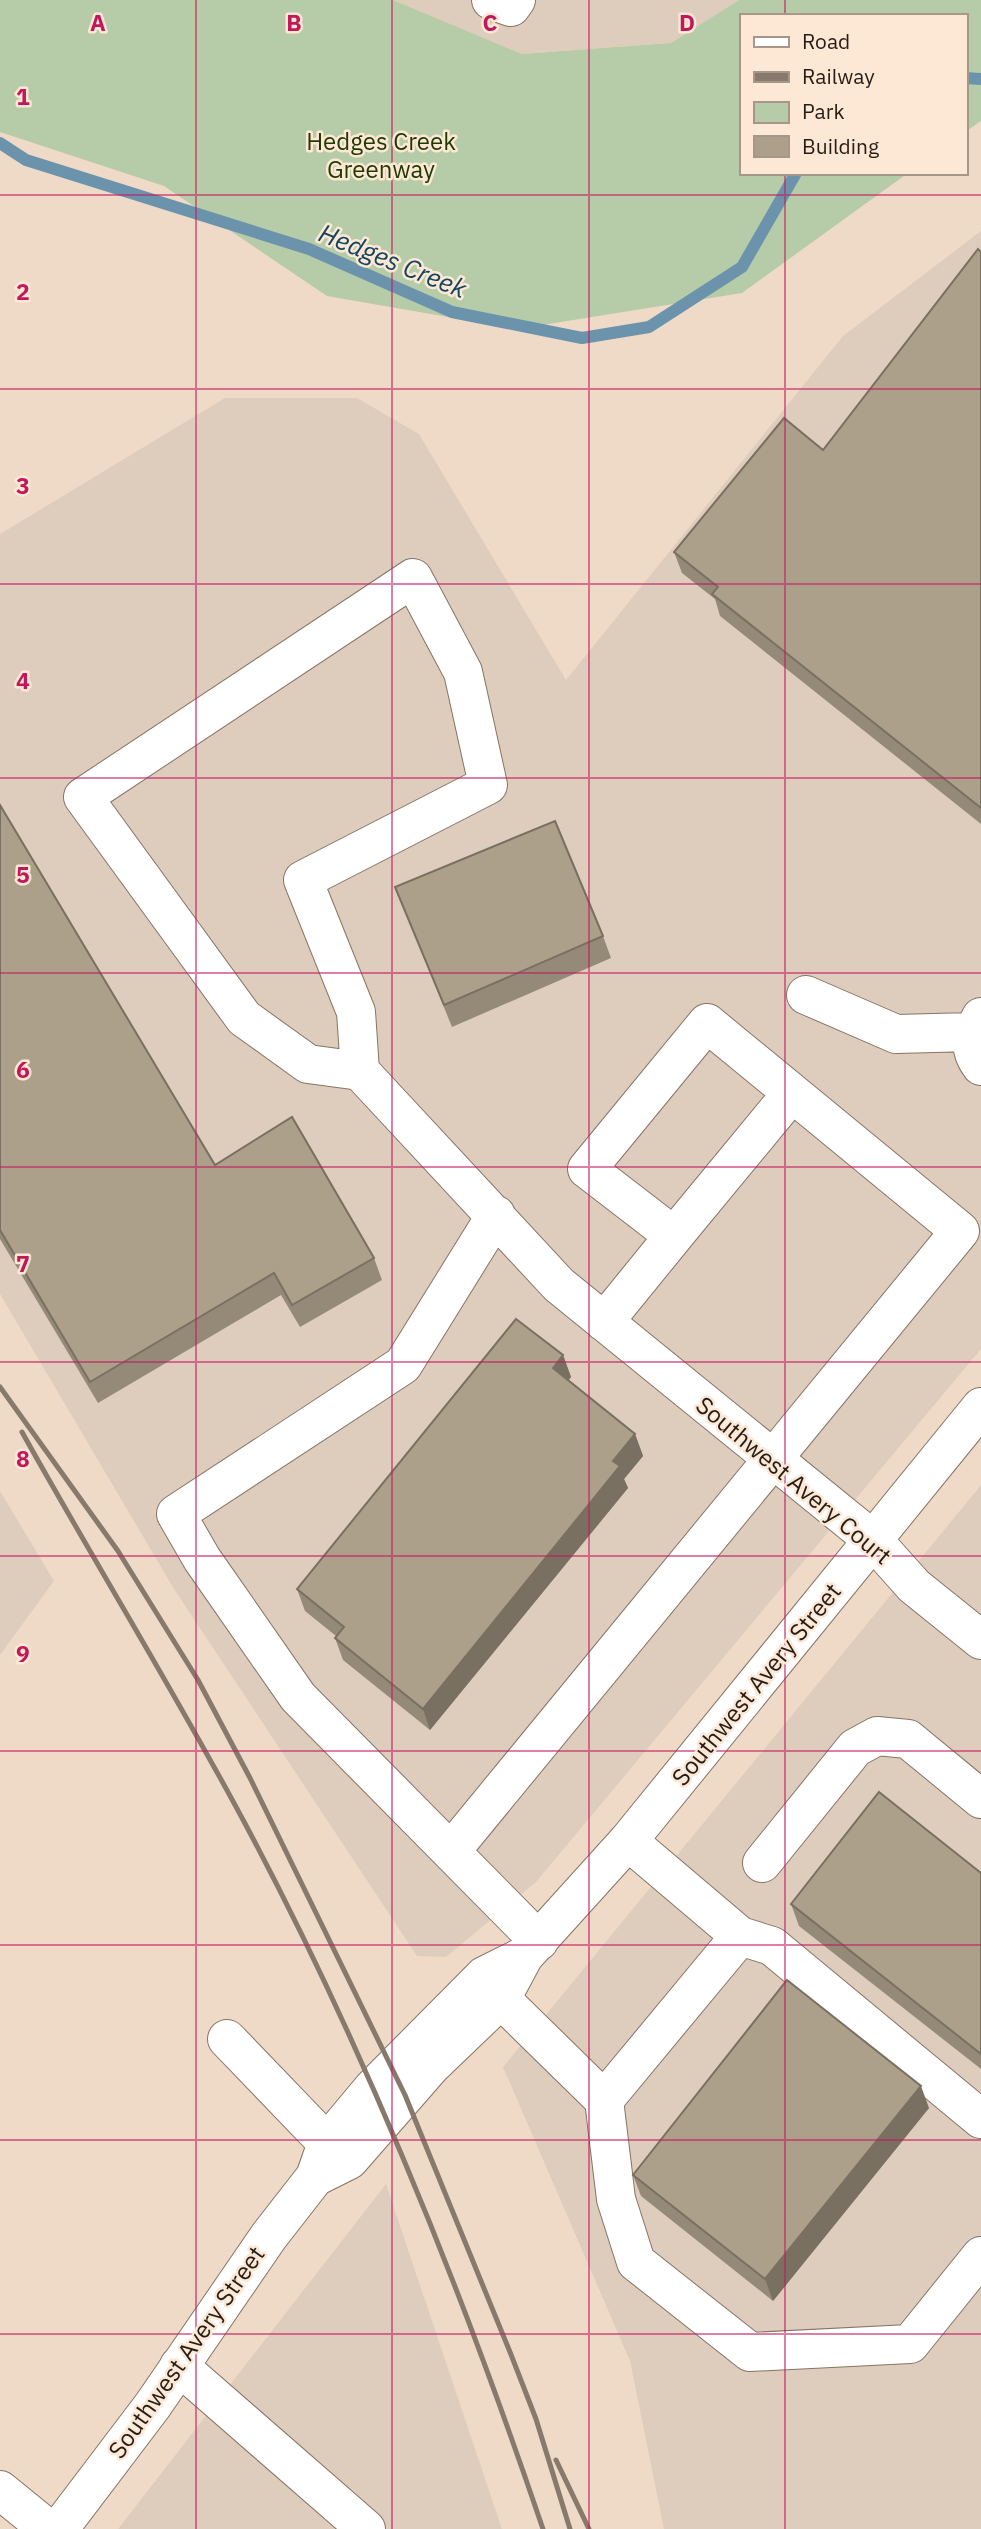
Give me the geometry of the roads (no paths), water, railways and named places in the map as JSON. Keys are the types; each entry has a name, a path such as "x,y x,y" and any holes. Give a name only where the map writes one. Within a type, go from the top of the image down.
{"main road":[{"path":"491,0 511,7 516,0"},
{"path":"412,578 463,672 488,785 303,880 356,1012 360,1071 308,1064 244,1018 83,797 412,578"},
{"path":"806,995 896,1034 978,1038"},
{"path":"451,1851 960,1231 707,1023 587,1169 674,1236"},
{"name":"Southwest Avery Court","path":"360,1071 559,1285 873,1540 914,1586 981,1640"},
{"path":"604,1322 792,1093"},
{"path":"496,1215 403,1365 176,1514 202,1559 298,1697 451,1851 531,1948"},
{"name":"Southwest Avery Street","path":"321,2160 349,2160 431,2066 501,1999 531,1948 628,1841 981,1407"},
{"path":"762,1863 855,1748 877,1736 908,1739 981,1799"},
{"path":"628,1841 740,1937 772,1945 981,2119"},
{"path":"604,2100 740,1937"},
{"name":"Southwest Avery Street","path":"59,2529 179,2366 373,2088 484,1976 531,1948"},
{"path":"501,1999 604,2100 616,2199 636,2262 750,2352 910,2344 981,2256"},
{"path":"227,2039 321,2160"},
{"path":"179,2366 366,2529"},
{"path":"0,2490 48,2529"}],"waterway":[{"name":"Hedges Creek","path":"967,78 981,79"},
{"name":"Hedges Creek","path":"0,143 26,160 309,249 452,312 582,338 649,327 742,267 795,175"}],"railway":[{"path":"0,1387 118,1551 198,1680 250,1778 405,2095 536,2419 570,2529"},
{"path":"22,1432 222,1780 333,2001 410,2174 479,2350 543,2529"},
{"path":"556,2460 589,2529"}],"park label":[{"name":"Hedges Creek Greenway","path":"381,155"}]}
